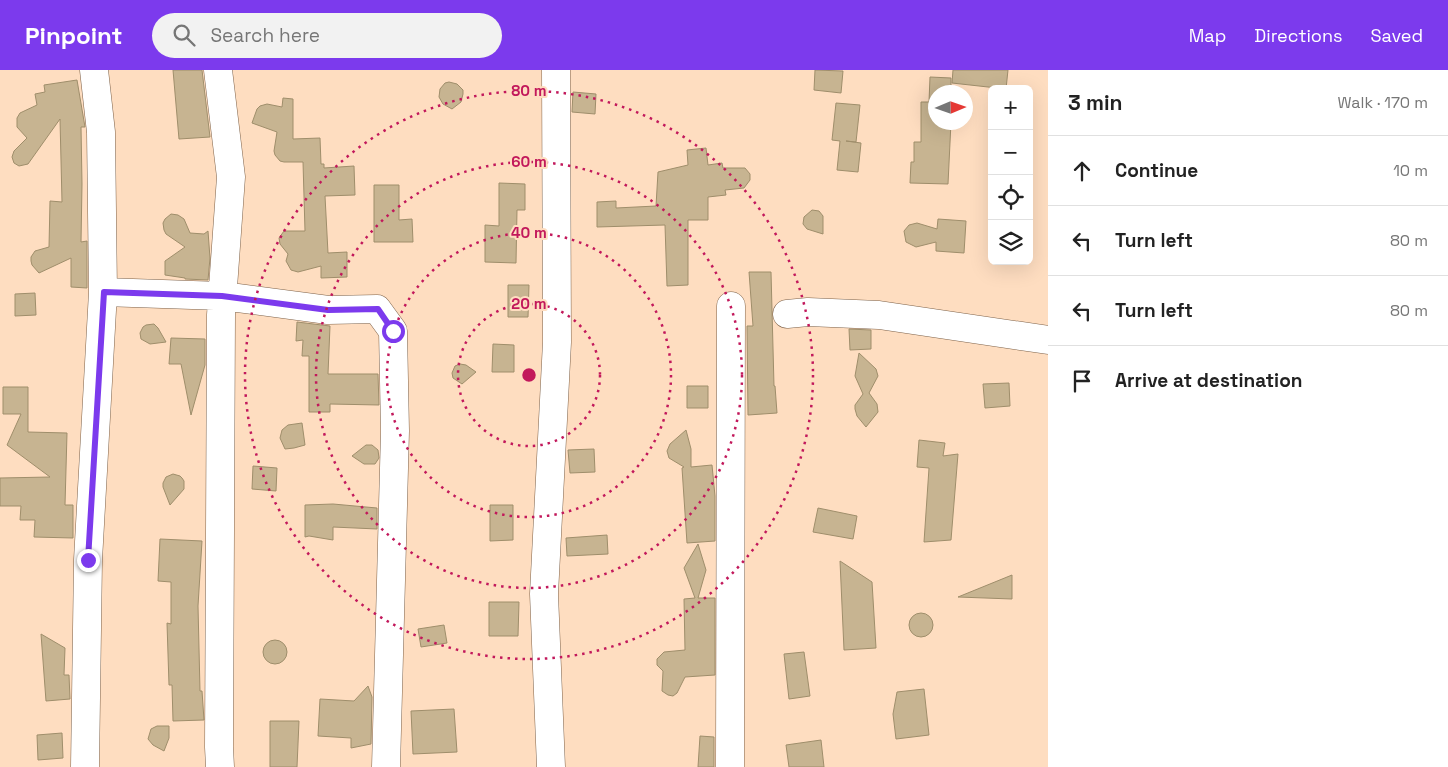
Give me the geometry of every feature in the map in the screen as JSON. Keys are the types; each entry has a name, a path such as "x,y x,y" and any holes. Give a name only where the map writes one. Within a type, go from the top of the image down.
{"street":[{"path":"85,767 88,560 104,292 101,132 94,70"},
{"path":"218,70 231,177 220,334 220,767"},
{"path":"551,767 544,594 557,342 556,70"},
{"path":"104,292 222,296 328,310 378,309 393,331 395,431 386,767"},
{"path":"730,767 731,306"},
{"path":"787,314 808,312 878,315 1048,340"}],"building":[{"path":"173,70 202,70 210,137 179,139"},
{"path":"815,70 843,71 841,93 814,90"},
{"path":"953,70 1008,70 1006,85 988,85 988,87 952,83"},
{"path":"930,77 951,78 951,85 930,85"},
{"path":"77,80 85,127 81,127 81,242 87,241 87,288 71,287 71,258 39,273 31,261 35,251 49,247 50,201 62,202 60,119 28,164 19,166 14,163 12,157 14,151 27,138 17,127 17,118 20,113 37,105 35,94 45,92 44,85"},
{"path":"445,83 457,84 463,90 461,102 452,109 443,104 439,97 440,89"},
{"path":"573,92 596,94 595,114 572,112"},
{"path":"283,98 293,99 293,139 320,138 321,164 324,164 324,168 354,166 355,195 325,196 328,253 347,252 347,277 321,278 321,266 298,272 291,270 286,261 288,254 280,244 279,238 284,231 305,231 303,162 280,161 274,151 277,132 252,123 260,106 267,104 282,107"},
{"path":"921,102 928,102 928,130 951,130 948,184 910,183 911,162 914,162 914,142 921,142"},
{"path":"836,103 860,105 856,142 846,141 861,143 858,172 837,170 840,141 832,140"},
{"path":"706,148 708,165 722,163 723,168 745,168 750,174 750,180 744,188 725,190 726,195 708,197 708,220 688,220 688,285 667,286 665,225 597,227 597,202 616,201 616,208 656,206 658,172 688,165 687,150"},
{"path":"499,183 525,184 525,210 517,210 516,263 485,262 485,225 499,226"},
{"path":"374,185 399,185 399,220 412,219 413,242 374,242"},
{"path":"812,210 819,211 823,216 823,234 807,229 803,224 804,217"},
{"path":"171,214 178,215 184,219 190,233 204,234 208,231 210,258 208,280 185,279 165,275 165,261 185,247 166,234 164,230 163,223"},
{"path":"938,219 966,221 964,253 936,251 936,242 916,247 906,242 904,231 909,225 917,223 937,229"},
{"path":"749,272 771,272 774,386 777,413 748,415 747,326 753,326"},
{"path":"508,285 529,285 528,317 508,317"},
{"path":"35,293 36,315 15,316 15,294"},
{"path":"297,322 330,326 328,374 378,374 379,405 330,404 330,412 309,412 309,356 302,356 303,340 296,341"},
{"path":"154,324 166,342 150,344 141,339 140,333 143,327"},
{"path":"849,329 871,330 871,349 850,350"},
{"path":"171,338 205,339 205,365 191,415 181,364 169,364"},
{"path":"493,344 514,345 514,372 492,372"},
{"path":"859,353 876,369 878,376 869,393 877,404 878,412 866,427 857,416 855,409 855,405 863,394 855,376"},
{"path":"460,364 466,365 476,372 462,384 453,378 452,373 455,366"},
{"path":"1009,383 1010,406 985,408 983,384"},
{"path":"687,386 708,386 708,408 687,408"},
{"path":"3,387 28,387 28,432 67,433 65,505 73,505 73,538 34,537 35,520 20,520 21,506 0,506 0,478 50,477 7,445 21,414 3,414"},
{"path":"302,423 305,445 285,449 280,438 282,430 288,425"},
{"path":"686,430 691,449 691,467 712,465 715,496 715,541 687,543 682,468 684,467 669,458 667,451 670,444"},
{"path":"919,440 945,443 943,456 958,454 951,540 924,542 929,468 917,467"},
{"path":"366,445 372,445 378,450 379,458 375,464 364,464 352,456"},
{"path":"594,449 595,472 570,473 568,450"},
{"path":"253,466 277,468 276,491 252,489"},
{"path":"173,474 182,478 184,489 170,505 163,483 166,477"},
{"path":"333,504 377,508 377,529 333,527 333,540 305,537 305,505"},
{"path":"490,505 513,505 513,540 490,541"},
{"path":"818,508 857,516 853,539 813,532"},
{"path":"607,535 608,554 567,556 566,538"},
{"path":"160,539 202,541 198,606 200,691 202,691 204,720 173,721 172,685 169,685 167,623 171,624 171,582 158,581"},
{"path":"698,544 706,570 698,598 715,598 715,675 685,677 677,693 673,696 662,691 663,671 657,665 657,659 664,652 685,650 684,599 695,598 684,568"},
{"path":"840,561 872,582 876,648 844,650"},
{"path":"1012,575 1012,599 958,597"},
{"path":"489,602 519,602 518,636 489,636"},
{"path":"921,613 926,614 932,620 932,630 926,636 921,637 916,636 910,630 909,625 910,620 916,614"},
{"path":"444,625 447,643 421,647 418,629"},
{"path":"41,634 65,648 64,675 69,675 70,699 46,701"},
{"path":"275,640 284,643 287,652 284,661 275,664 266,661 263,652 266,643"},
{"path":"804,652 810,696 789,699 784,654"},
{"path":"368,686 372,697 371,744 351,748 351,738 318,736 320,699 354,701"},
{"path":"924,689 929,735 896,739 893,714 897,692"},
{"path":"454,709 457,752 413,754 411,711"},
{"path":"270,721 299,721 297,767 270,767"},
{"path":"157,726 169,726 169,738 164,751 153,745 148,739 151,729"},
{"path":"62,733 63,758 38,760 37,735"},
{"path":"700,736 714,737 714,767 698,767"},
{"path":"821,740 824,767 789,767 786,745"}],"route":[{"path":"88,560 104,292 222,296 328,310 378,309 393,331"}]}
